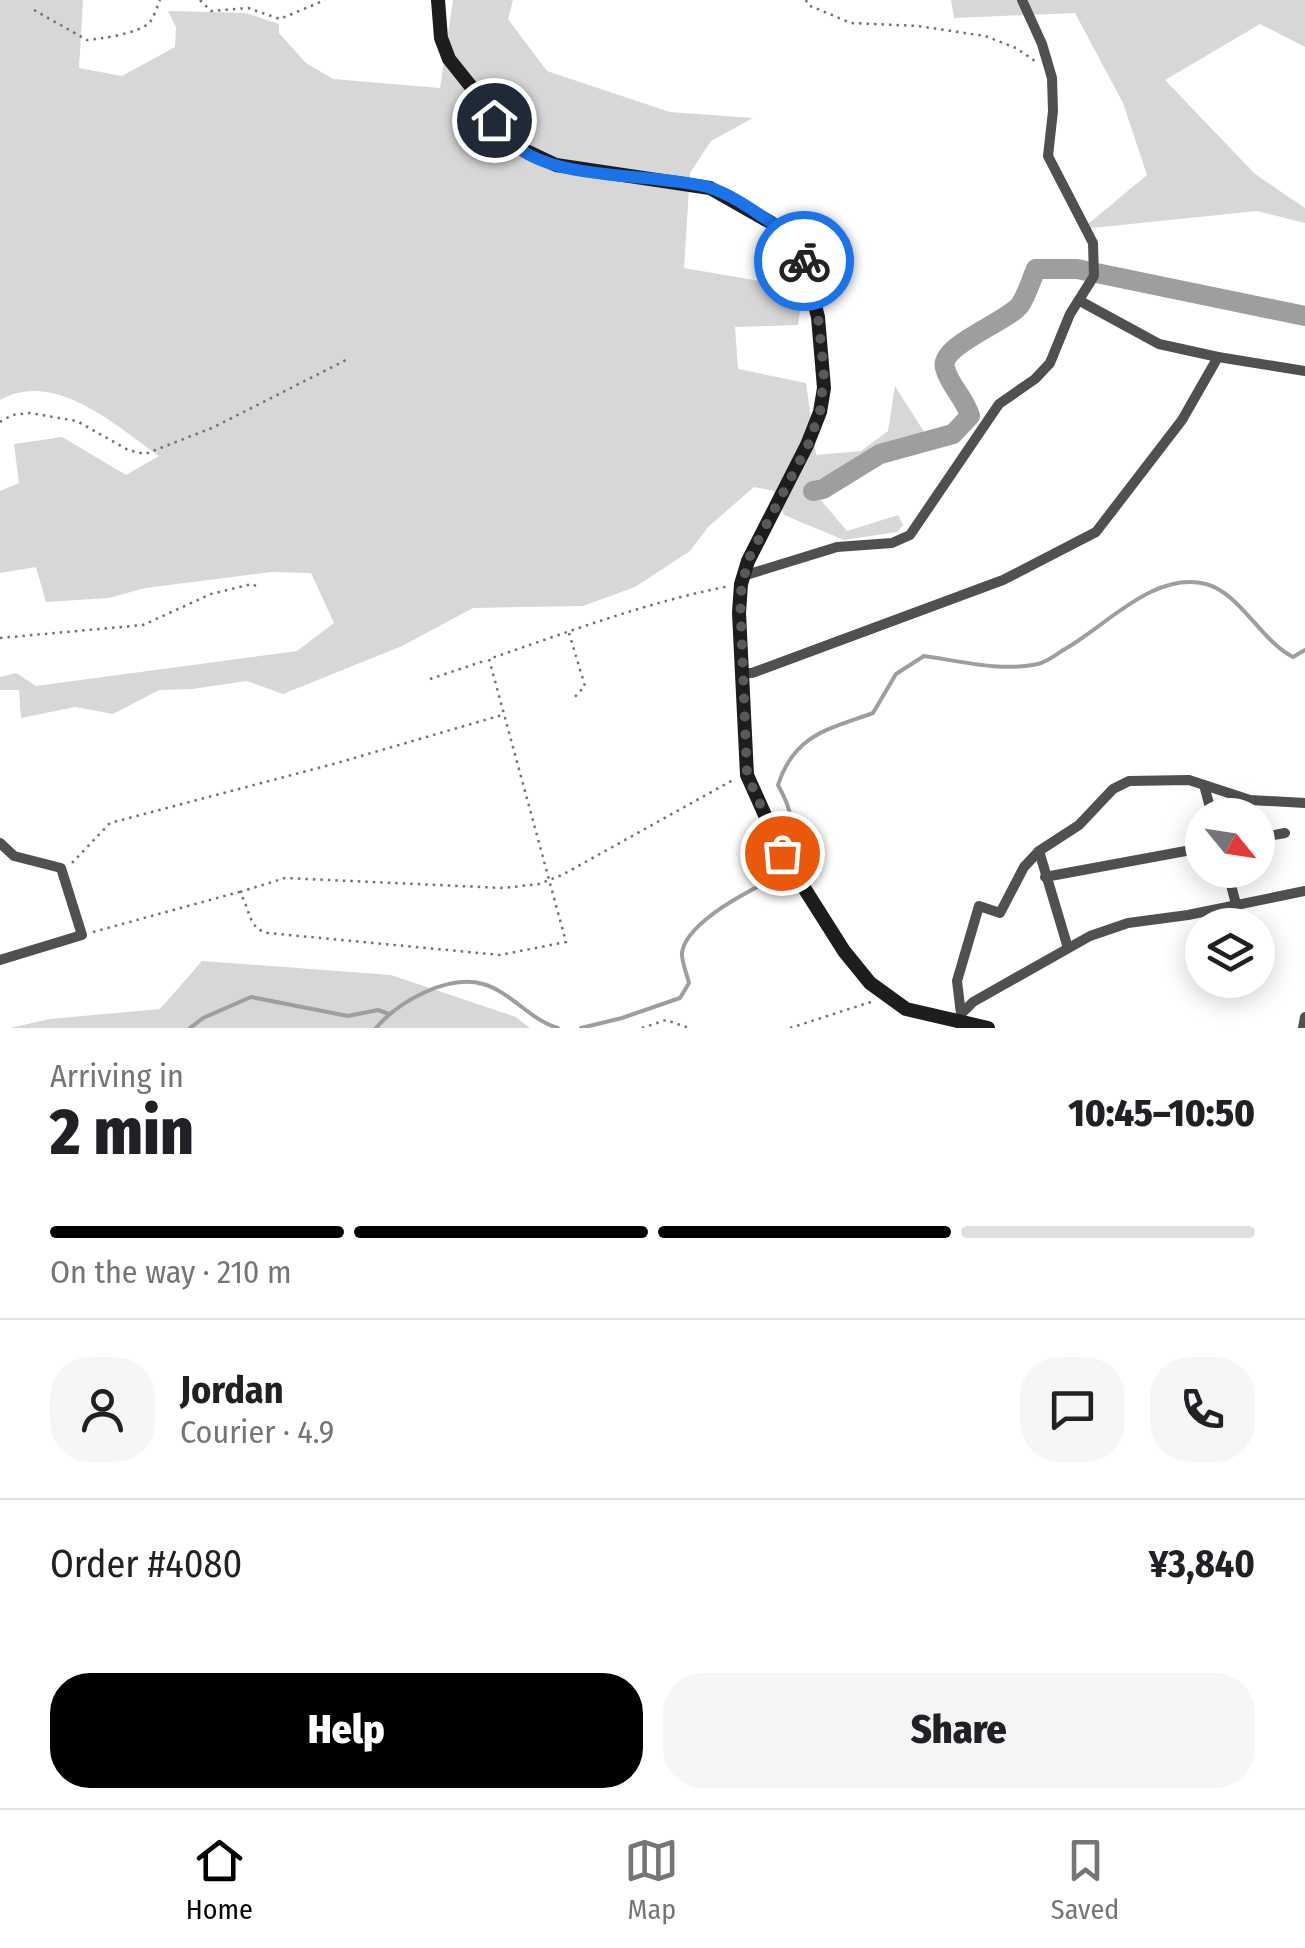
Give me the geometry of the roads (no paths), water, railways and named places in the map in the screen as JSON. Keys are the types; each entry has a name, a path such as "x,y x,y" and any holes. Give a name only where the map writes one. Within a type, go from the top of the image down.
{"street":[{"path":"438,0 441,38 449,59 520,148 556,165 710,188 730,196 782,230 801,252 818,317 824,372 820,412 808,445 748,560 742,580 747,775 791,868 844,952 885,996 917,1013 988,1028"},
{"path":"742,580 837,548 892,544 910,535 999,404 1035,379 1050,363 1064,325 1094,276 1093,243 1048,156 1053,111 1050,68 1022,0"},
{"path":"1080,301 1160,344 1305,370"},
{"path":"742,673 938,606 1003,580 1096,532 1182,420 1218,357"},
{"path":"960,1021 957,980 979,906 1000,912 1024,867 1079,825 1120,784 1188,780 1250,800 1305,803"},
{"path":"1204,785 1207,798"},
{"path":"1275,835 1285,833"},
{"path":"0,842 14,856 52,863 64,872 82,935 0,960"},
{"path":"1045,877 1185,851"},
{"path":"1039,852 1068,948"},
{"path":"1232,888 1236,904"},
{"path":"960,1021 973,1002 1090,936 1128,923 1188,915 1305,890"},
{"path":"1303,1028 1305,1018"}],"waterway":[{"path":"813,491 823,489 880,454 953,434 970,416 947,374 946,359 962,343 1013,312 1036,269 1077,269 1305,316"},
{"path":"787,853 791,818 778,785 793,755 815,736 873,713 896,674 924,656 996,666 1038,664 1150,593 1187,582 1218,589 1293,657 1305,650"},
{"path":"581,1028 680,998 689,983 682,952 696,928 724,906 781,875 783,867"},
{"path":"376,1028 424,993 469,982 493,988 558,1028"},
{"path":"190,1028 203,1018 251,997 348,1016 378,1010 389,1014"}]}
